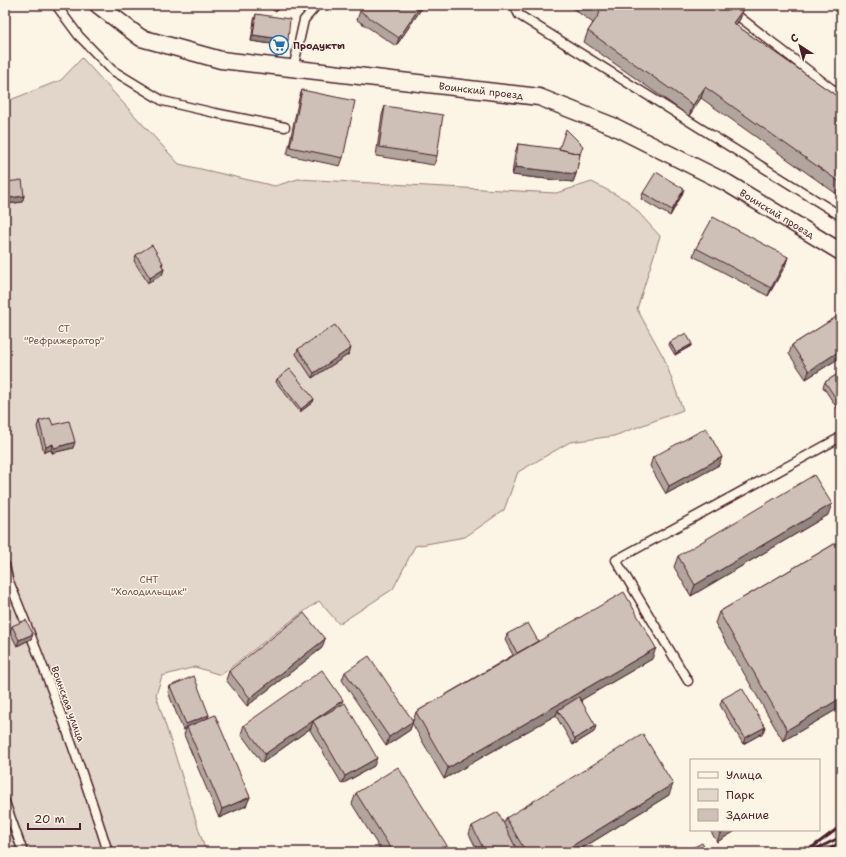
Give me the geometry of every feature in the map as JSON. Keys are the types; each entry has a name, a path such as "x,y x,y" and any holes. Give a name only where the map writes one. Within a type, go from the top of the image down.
{"street":[{"name":"Воинский проезд","path":"98,5 141,38 221,60 539,97 613,126 720,179 841,252"}],"lane":[{"path":"56,5 79,36 112,70 163,101 285,127"},
{"path":"293,68 304,20 317,5"},
{"path":"514,5 519,15 841,216"},
{"path":"724,5 841,96"},
{"path":"688,681 616,560 841,437"},
{"name":"Воинская улица","path":"5,565 8,579 48,676 88,788 108,852"},
{"path":"5,802 24,852"}],"green space":[{"path":"82,58 179,164 275,186 298,179 556,193 592,182 628,201 660,236 637,309 664,358 683,410 614,436 570,442 518,472 504,510 465,537 415,546 393,589 339,624 319,601 221,675 195,667 162,676 156,695 206,852 5,852 5,102 61,80"}],"building":[{"path":"364,5 421,5 399,38 360,11"},
{"path":"588,5 740,5 744,8 733,23 841,99 841,183 705,87 693,105 588,31 600,13"},
{"path":"256,14 290,19 288,40 253,35"},
{"path":"302,90 355,101 343,158 290,147"},
{"path":"385,106 443,115 437,156 379,147"},
{"path":"566,129 583,146 580,154 559,149"},
{"path":"518,144 559,149 580,154 576,174 515,167"},
{"path":"656,172 684,189 672,210 643,193"},
{"path":"22,180 24,196 9,198 7,182"},
{"path":"713,217 788,257 771,288 696,248"},
{"path":"152,245 163,263 161,264 164,269 150,278 136,255"},
{"path":"841,314 841,350 809,371 792,345"},
{"path":"335,325 351,348 314,373 298,349"},
{"path":"686,333 692,344 676,353 670,342"},
{"path":"290,369 314,399 301,409 277,379"},
{"path":"841,372 841,406 825,382"},
{"path":"50,418 53,425 69,421 75,442 54,448 53,444 46,447 39,421"},
{"path":"706,428 722,457 669,486 653,457"},
{"path":"814,475 832,504 695,585 678,556"},
{"path":"841,540 841,698 787,730 719,612"},
{"path":"624,592 656,648 448,768 416,712"},
{"path":"304,613 325,639 250,698 229,671"},
{"path":"26,620 33,634 19,640 12,626"},
{"path":"528,623 538,641 517,653 507,634"},
{"path":"369,656 413,721 389,737 345,672"},
{"path":"322,670 343,700 265,754 244,725"},
{"path":"194,676 209,715 186,724 170,686"},
{"path":"742,688 765,727 745,738 722,699"},
{"path":"579,697 596,726 575,739 558,710"},
{"path":"345,703 377,758 345,776 313,721"},
{"path":"215,715 250,797 222,809 187,727"},
{"path":"643,734 673,784 562,852 526,852 506,818"},
{"path":"398,767 451,852 393,852 356,793"},
{"path":"498,812 518,852 485,852 472,826"},
{"path":"702,843 707,852 694,852 692,848"}],"railway":[{"path":"806,852 841,826"},
{"path":"814,850 841,837"},
{"path":"826,852 839,843"}],"place":[{"name":"Продукты","path":"279,45"}],"park label":[{"name":"СТ \"Рефрижератор\"","path":"64,334"},
{"name":"СНТ \"Холодильщик\"","path":"149,584"}]}
